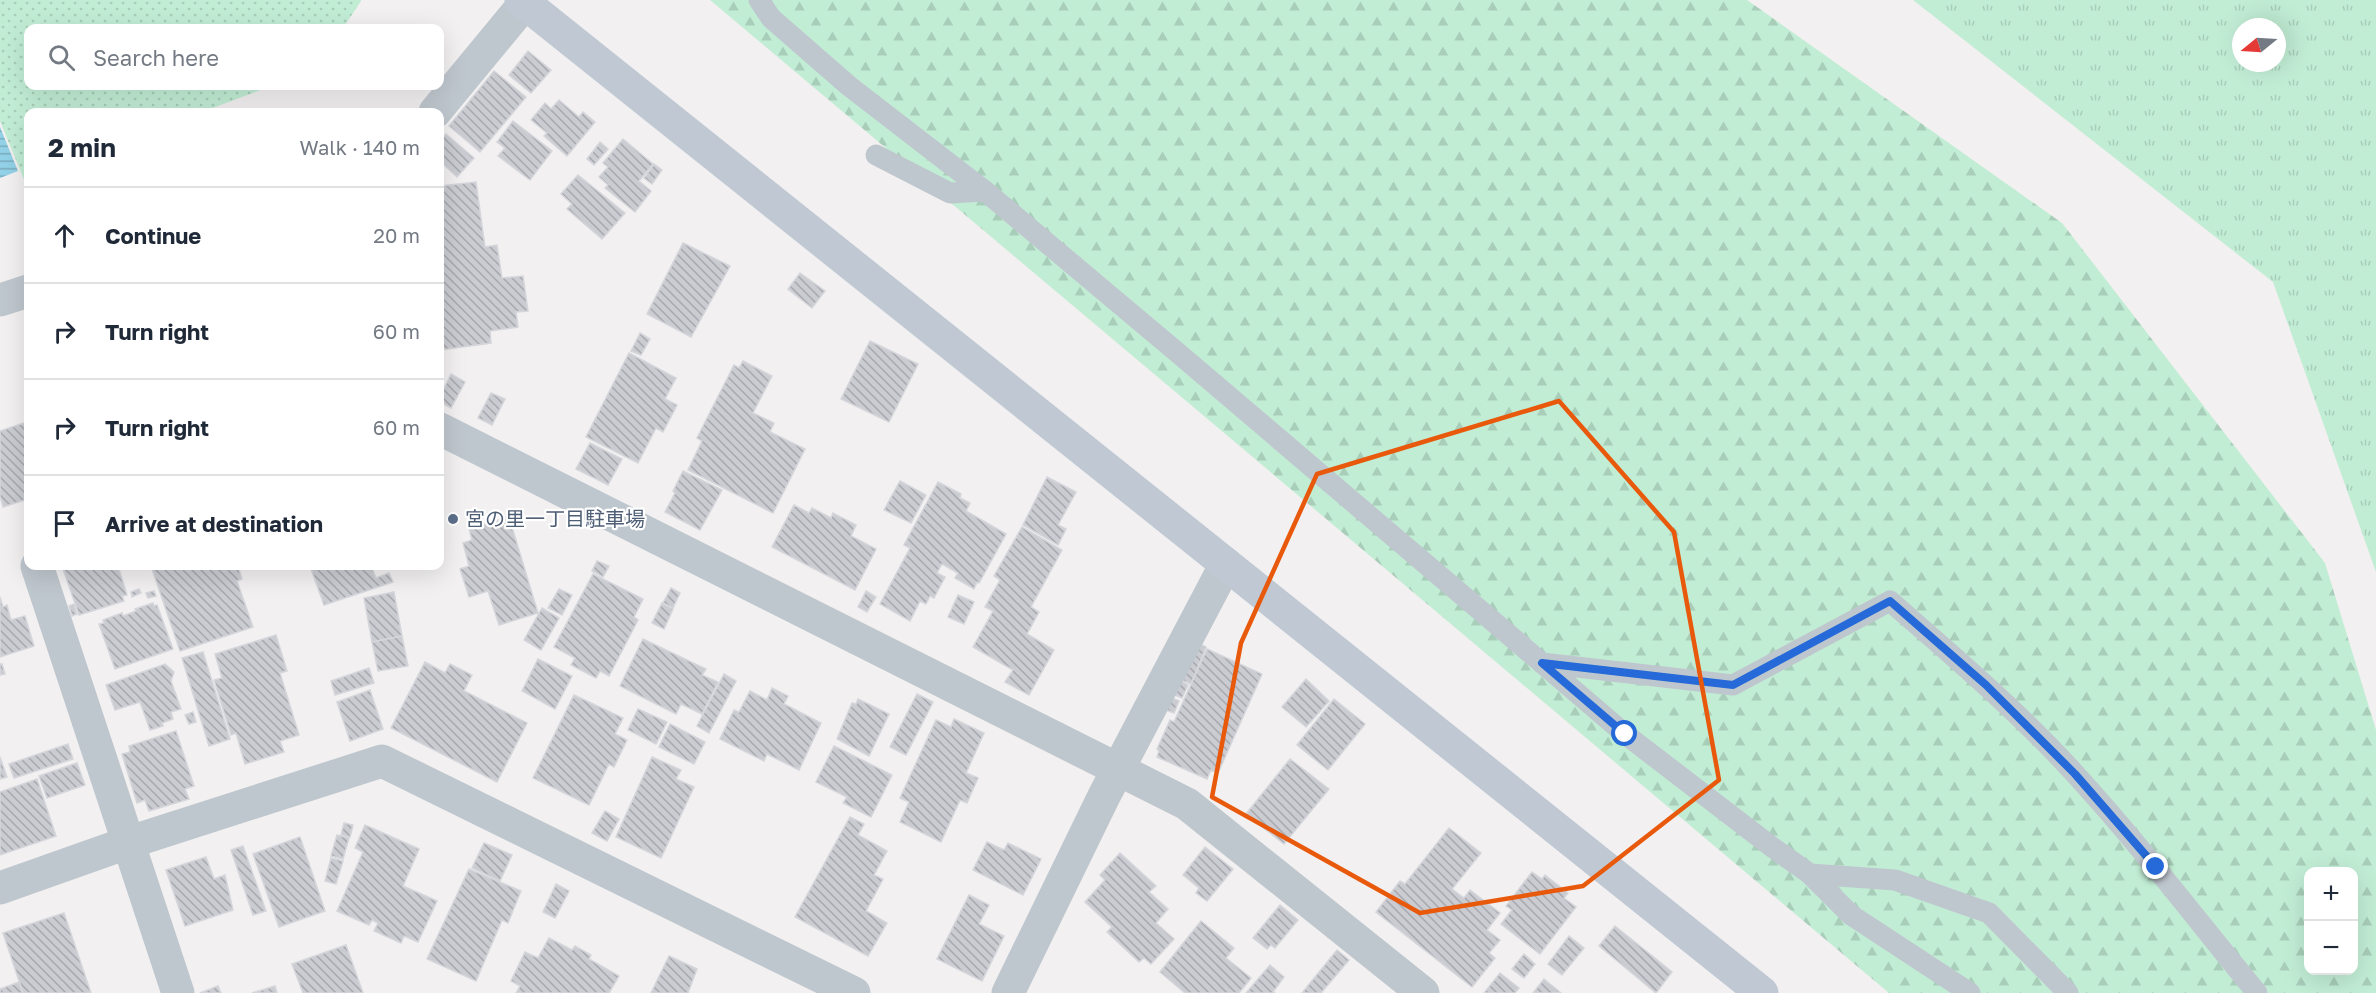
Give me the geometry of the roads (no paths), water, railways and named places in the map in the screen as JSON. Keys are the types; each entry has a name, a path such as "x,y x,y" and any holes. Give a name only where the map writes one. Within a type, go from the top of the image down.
{"street":[{"path":"438,108 523,2 1762,993"},
{"path":"0,300 24,292"},
{"path":"444,431 1187,804 1423,993"},
{"path":"1008,993 1117,770 1226,564"},
{"path":"38,570 178,993"},
{"path":"0,888 127,843 382,760 854,993"}],"lane":[{"path":"759,0 771,18 849,86 985,191 1197,368 1625,734 1810,874 1851,915 1970,993"},
{"path":"876,155 950,193 985,191"},
{"path":"1542,663 1733,685 1890,601 1986,685 2075,774 2156,867 2257,993"},
{"path":"1810,874 1895,880 1989,913 2068,993"}],"water":[{"path":"0,127 18,171 0,178"}],"place":[{"name":"宮の里一丁目駐車場","path":"453,519"}]}
